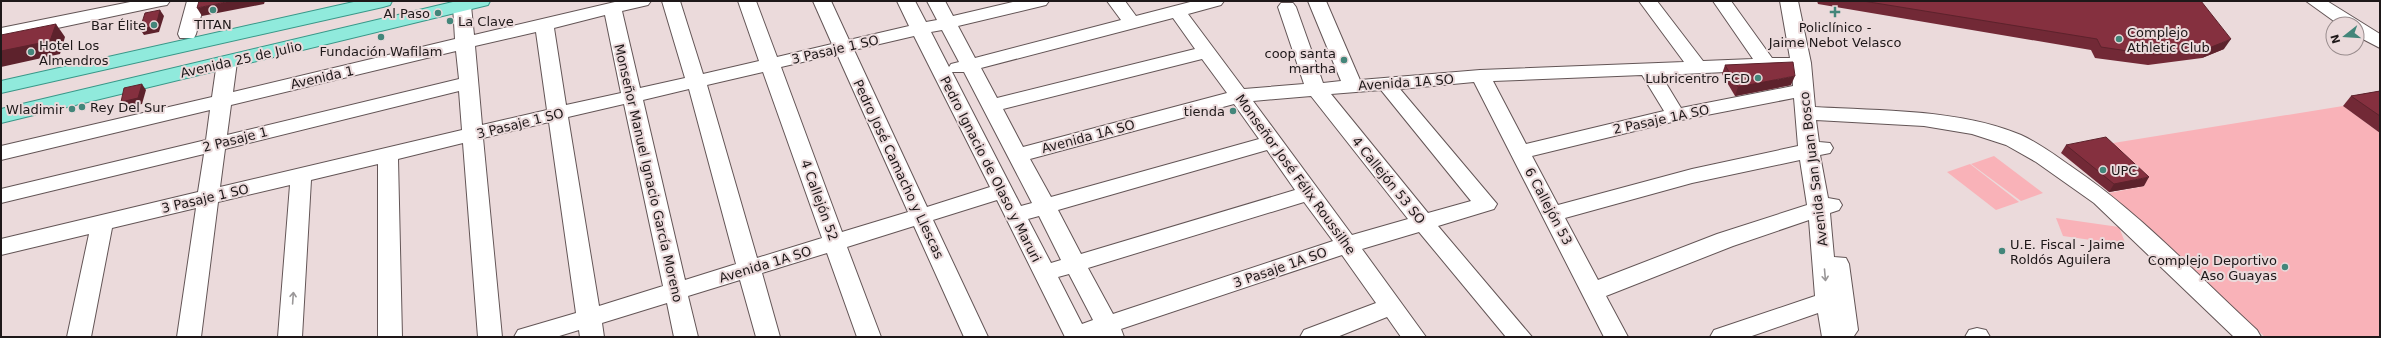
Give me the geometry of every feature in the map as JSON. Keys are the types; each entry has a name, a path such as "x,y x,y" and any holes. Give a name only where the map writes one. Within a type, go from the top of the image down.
{"main road":[{"path":"1,74 337,1"},
{"name":"Avenida 25 de Julio","path":"1,87 383,1"},
{"name":"Avenida 25 de Julio","path":"1,116 168,70 440,1"},
{"name":"Avenida 25 de Julio","path":"1,102 168,70 227,62 360,30 457,3 481,1"},
{"path":"360,30 402,17 457,3"}],"street":[{"path":"1,34 161,1"},
{"path":"187,34 196,1"},
{"name":"Avenida 1","path":"1,153 642,1"},
{"path":"672,1 696,81 747,269 768,337"},
{"name":"4 Callejón 52","path":"747,1 869,337"},
{"name":"Pedro José Camacho y Llescas","path":"822,1 922,216 976,337"},
{"name":"Pedro Ignacio de Olaso y Maruri","path":"906,1 1077,336"},
{"path":"936,1 1019,155 1110,331"},
{"name":"3 Pasaje 1 SO","path":"1,247 556,114 1040,1"},
{"path":"1116,1 1132,23"},
{"path":"942,72 1215,1"},
{"path":"1317,1 1352,86"},
{"path":"1648,1 1698,66"},
{"path":"1722,1 1766,64"},
{"path":"2316,1 2339,16"},
{"path":"457,3 465,43 469,83 490,337"},
{"name":"4 Callejón 53 SO","path":"1287,7 1315,88 1422,221 1520,337"},
{"name":"Monseñor Manuel Ignacio García Moreno","path":"612,8 686,337"},
{"name":"Avenida San Juan Bosco","path":"1796,8 1803,90 1812,113"},
{"name":"Avenida San Juan Bosco","path":"1796,8 1825,207 1834,298 1834,337"},
{"name":"Monseñor José Félix Roussilhe","path":"1177,11 1414,337"},
{"path":"544,24 556,114 590,328"},
{"path":"2365,26 2380,25"},
{"path":"2365,33 2380,42"},
{"path":"992,106 1207,52"},
{"path":"189,337 207,197 227,62"},
{"name":"Avenida 1A SO","path":"1019,155 1239,96 1315,88 1480,76 1801,63"},
{"path":"1648,69 1676,115"},
{"name":"6 Callejón 53","path":"1480,76 1594,291 1616,337"},
{"name":"2 Pasaje 1","path":"1,196 469,83"},
{"name":"3 Pasaje 1A SO","path":"1077,336 1110,331 1347,244 1422,221 1486,204 1385,83"},
{"name":"2 Pasaje 1A SO","path":"1520,152 1676,115 1803,90"},
{"path":"1812,113 1924,120 1974,128 2013,140 2043,157 2102,198 2249,337"},
{"path":"1015,215 1272,142"},
{"path":"1553,214 1692,176 1816,149"},
{"path":"388,154 390,337"},
{"path":"290,337 301,175"},
{"name":"Avenida 1A SO","path":"526,337 590,328 676,291 1003,191"},
{"path":"1044,273 1309,192"},
{"path":"1594,291 1724,240 1825,207"},
{"path":"79,337 102,222"},
{"path":"1722,337 1834,298"},
{"name":"Avenida San Juan Bosco","path":"1834,298 1847,337"},
{"path":"1312,337 1392,306"}],"shaded area":[{"name":"Complejo Deportivo Aso Guayas","path":"2343,106 2380,133 2380,337 2265,337 2109,193 2145,186 2101,145"},
{"path":"1994,156 2043,193 2021,201 1971,164"},
{"path":"1970,164 2019,202 1996,210 1947,172"},
{"path":"2056,218 2119,227 2126,245 2063,236"}],"building":[{"path":"199,1 231,1 197,8"},
{"name":"Complejo Athletic Club","path":"1863,1 2201,1 2231,39 2209,48 2155,55 2101,47 2097,39"},
{"path":"160,10 156,26 140,29 145,13"},
{"path":"56,24 50,41 1,51 1,35"},
{"path":"1793,62 1795,76 1738,87 1725,65"},
{"path":"142,84 138,98 121,102 124,88"},
{"path":"2380,91 2380,116 2351,96"},
{"path":"2106,137 2149,177 2114,184 2066,145"}],"place":[{"name":"TITAN","path":"213,10"},
{"name":"Policlínico - Jaime Nebot Velasco","path":"1835,12"},
{"name":"Al Paso","path":"438,13"},
{"name":"La Clave","path":"450,21"},
{"name":"Bar Élite","path":"154,25"},
{"name":"Fundación Wafilam","path":"381,37"},
{"name":"Complejo Athletic Club","path":"2119,39"},
{"name":"Hotel Los Almendros","path":"31,52"},
{"name":"coop santa martha","path":"1344,60"},
{"name":"Lubricentro FCD","path":"1758,78"},
{"name":"Rey Del Sur","path":"82,107"},
{"name":"Wladimir","path":"72,109"},
{"name":"tienda","path":"1233,111"},
{"name":"UPC","path":"2103,170"},
{"name":"U.E. Fiscal - Jaime Roldós Aguilera","path":"2002,251"},
{"name":"Complejo Deportivo Aso Guayas","path":"2285,267"}]}
